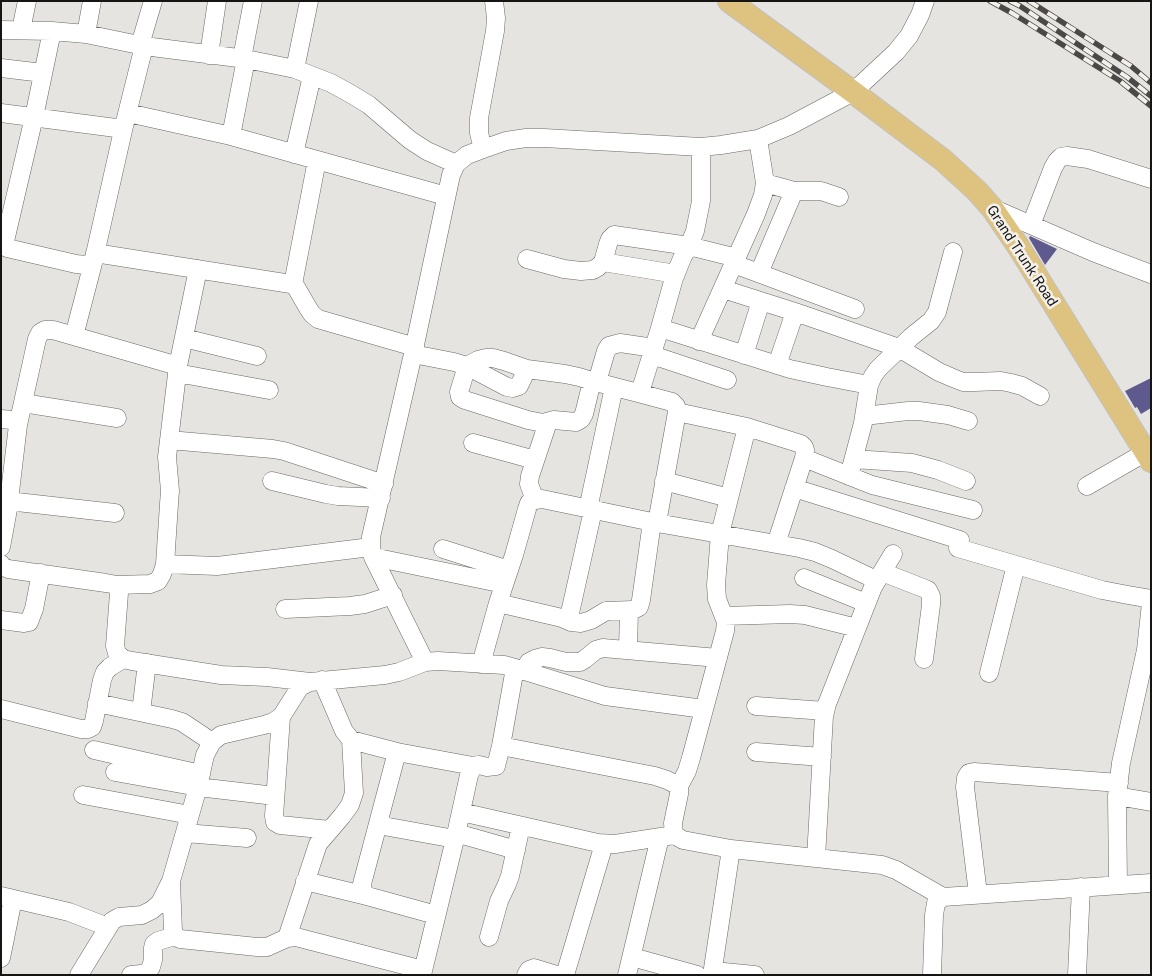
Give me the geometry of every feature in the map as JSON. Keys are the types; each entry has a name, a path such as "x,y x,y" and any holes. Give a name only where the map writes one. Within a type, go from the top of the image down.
{"main road":[{"name":"Grand Trunk Road","path":"729,1 853,92 955,170 977,190 1018,246 1148,456"}],"street":[{"path":"21,30 27,1"},
{"path":"86,34 92,1"},
{"path":"74,336 94,258 152,1"},
{"path":"209,55 217,1"},
{"path":"231,136 253,1"},
{"path":"295,69 309,1"},
{"path":"483,149 479,133 479,118 495,31 494,1"},
{"path":"425,662 372,552 371,537 383,491 446,196 456,164 467,155 483,149 506,141 526,138 701,147 758,139 789,126 853,92 896,52 909,36 925,1"},
{"path":"1,30 86,34 142,46 244,59 295,69 331,83 351,94 369,106 410,140 456,164"},
{"path":"1,262 52,31"},
{"path":"1,68 43,73"},
{"path":"294,154 312,76"},
{"path":"1,113 116,128 126,119"},
{"path":"126,119 231,136 446,196"},
{"path":"699,341 764,195 765,183 758,139"},
{"path":"642,394 642,386 676,274 695,231 701,201 701,147"},
{"path":"1031,225 1057,161 1061,157 1068,156 1088,159 1151,179"},
{"path":"317,160 293,282 312,314 318,319 467,366 508,387 519,386 527,369 564,374 672,402 676,406 677,412 639,607 633,610 606,611 591,620 581,623 498,603"},
{"path":"765,183 794,190 821,191 839,197"},
{"path":"759,273 794,190"},
{"path":"992,208 1093,252 1151,274"},
{"path":"527,259 564,269 593,270 603,262 610,239 614,235 689,246 735,261 759,273 855,308"},
{"path":"5,240 7,248 76,264 86,265 94,258 198,270 288,284 293,282"},
{"path":"849,476 864,416 869,385 873,376 899,348 931,321 936,312 952,252"},
{"path":"603,262 676,274"},
{"path":"4,567 116,585 150,584 158,581 164,564 170,504 167,457 178,370 198,270"},
{"path":"723,288 899,348 939,372 963,382 1001,381 1022,386 1040,396"},
{"path":"744,355 761,301"},
{"path":"776,365 795,312"},
{"path":"660,328 776,365 869,385"},
{"path":"1,547 6,506 7,468 36,339 45,330 74,336 178,370 269,390"},
{"path":"184,338 257,356"},
{"path":"467,366 459,392 460,397 536,422 554,420 576,422 581,419 606,351 609,346 620,343 653,352 727,380"},
{"path":"562,618 567,617 570,613 614,387"},
{"path":"23,402 116,418"},
{"path":"864,416 919,411 948,415 968,421"},
{"path":"677,412 747,427 804,446 804,458 776,544"},
{"path":"1,419 12,420 18,425"},
{"path":"535,500 529,484 530,476 548,422"},
{"path":"628,975 667,836 673,823 679,786 691,758 725,631 726,622 717,599 716,585 720,534 747,427"},
{"path":"169,440 284,450 383,491"},
{"path":"473,443 535,460"},
{"path":"1087,486 1148,456"},
{"path":"804,458 886,489 973,510"},
{"path":"854,459 912,463 938,470 966,482"},
{"path":"272,481 338,496 383,491"},
{"path":"664,481 729,498"},
{"path":"794,488 960,540 958,548 1102,590 1151,599"},
{"path":"481,664 529,503 542,499 655,523 815,552 879,576 928,590 931,596 931,605 924,659"},
{"path":"6,506 115,513"},
{"path":"443,549 506,577"},
{"path":"164,564 217,566 372,552 506,577"},
{"path":"816,858 825,711 866,603 879,576 893,554"},
{"path":"989,673 1016,565"},
{"path":"1,620 29,622 34,609 41,573"},
{"path":"804,578 866,603"},
{"path":"116,585 120,593 115,646 117,653 123,658 221,675 316,681 385,675 425,662 504,665 605,696 704,709"},
{"path":"285,609 350,606 365,604 392,596"},
{"path":"1118,885 1118,790 1121,763 1146,650 1151,603"},
{"path":"628,650 629,610"},
{"path":"724,616 805,615 856,628"},
{"path":"351,740 397,752 473,766 496,766 519,669 535,658 550,658 573,663 580,662 591,653 603,648 718,658"},
{"path":"1,710 88,729 92,727 94,721 105,672 123,658"},
{"path":"141,712 147,663"},
{"path":"316,681 300,687 281,717 274,816 275,822 280,825 330,830"},
{"path":"287,938 318,844 350,805 354,793 351,740 316,681"},
{"path":"97,703 158,715 182,722 212,742"},
{"path":"756,706 825,711"},
{"path":"79,975 112,921 119,917 142,915 160,903 171,881 205,755 212,742 221,735 264,725 281,717"},
{"path":"501,746 655,776 679,786"},
{"path":"94,750 199,781"},
{"path":"367,896 363,891 362,884 397,752"},
{"path":"756,752 822,757"},
{"path":"171,881 173,931 175,936 180,939 267,947 287,938 296,937 422,972 456,836 469,775 473,766"},
{"path":"115,772 199,781 275,796"},
{"path":"978,894 965,787 968,773 974,772 1118,790 1151,802"},
{"path":"82,795 190,815"},
{"path":"461,812 604,844 667,836 731,848 882,865 910,876 943,897"},
{"path":"378,825 456,836 516,850"},
{"path":"489,937 499,900 510,876 521,826"},
{"path":"185,833 247,838"},
{"path":"565,975 604,844"},
{"path":"707,973 731,848"},
{"path":"305,882 367,896 436,915"},
{"path":"932,975 934,915 936,903 943,897 1151,883"},
{"path":"1077,975 1080,887"},
{"path":"1,958 7,897 69,912 108,927"},
{"path":"131,975 148,972 153,960 154,944 175,936"},
{"path":"632,957 707,973 754,975"},
{"path":"526,975 529,970 534,968 557,975"}],"building":[{"path":"1030,236 1057,249 1045,265 1029,238"},
{"path":"1151,378 1151,408 1141,414 1125,391"}],"railway":[{"path":"990,1 1120,81 1151,106"},
{"path":"1010,1 1127,77 1151,96"},
{"path":"1029,1 1131,66 1151,83"}]}
